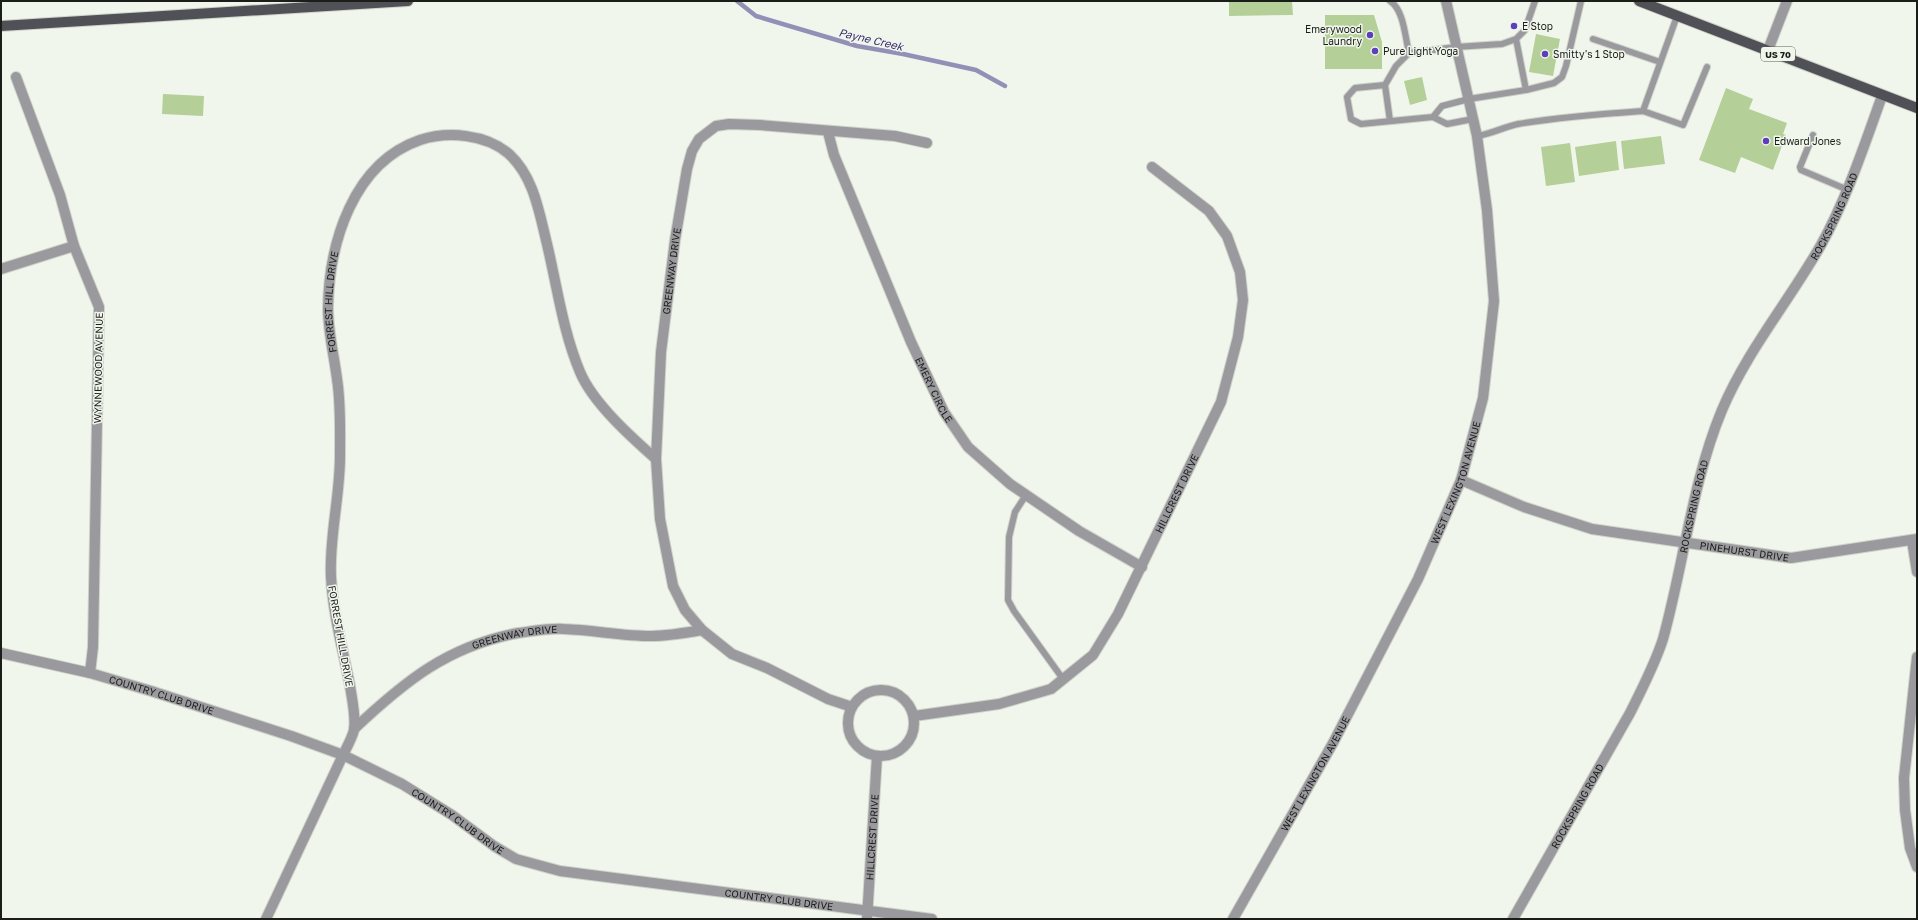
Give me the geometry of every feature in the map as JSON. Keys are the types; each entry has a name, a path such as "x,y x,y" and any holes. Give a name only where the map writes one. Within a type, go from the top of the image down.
{"main road":[{"path":"1,26 408,1"},
{"name":"US 70","path":"1639,1 1768,50 1882,96 1917,108"}],"street":[{"name":"WEST LEXINGTON AVENUE","path":"1234,919 1332,743 1418,579 1461,480 1483,398 1494,301 1487,210 1477,136 1446,1"},
{"path":"1768,50 1787,1"},
{"name":"WYNNEWOOD AVENUE","path":"16,77 60,195 74,246 99,307 93,647 90,673"},
{"name":"ROCKSPRING ROAD","path":"1513,919 1630,712 1646,679 1662,640 1697,494 1722,411 1738,377 1821,245 1848,190 1882,96"},
{"name":"GREENWAY DRIVE","path":"852,707 828,699 767,668 732,654 702,630 685,610 673,586 660,519 656,459 661,352 675,240 687,168 692,151 698,139 716,126 729,124 895,136 927,143"},
{"name":"EMERY CIRCLE","path":"828,132 834,154 902,320 944,412 968,447 1010,484 1079,531 1142,567"},
{"name":"FORREST HILL DRIVE","path":"266,919 354,729 353,705 337,626 331,577 331,550 340,458 338,382 330,333 328,307 336,243 344,220 356,195 376,166 392,153 408,144 447,134 471,137 490,143 507,153 528,177 536,200 570,340 581,374 600,403 636,441 656,459"},
{"name":"HILLCREST DRIVE","path":"914,716 999,704 1051,689 1093,655 1118,614 1142,567 1220,402 1238,337 1243,300 1240,272 1227,236 1209,212 1152,167"},
{"path":"1,268 74,246"},
{"name":"PINEHURST DRIVE","path":"1461,480 1524,507 1592,529 1791,558 1915,540"},
{"path":"1915,540 1917,572"},
{"name":"GREENWAY DRIVE","path":"354,729 382,702 422,672 450,654 498,637 532,631 562,629 651,636 702,630"},
{"name":"COUNTRY CLUB DRIVE","path":"1,654 90,673 151,691 276,731 343,755 402,784 452,815 510,856 539,867 868,914 932,919"},
{"path":"1917,657 1913,745 1904,778 1905,810 1910,848 1917,867"},
{"path":"886,690 902,696 910,705 914,716 912,737 898,752 888,756 877,756 867,753 858,746 852,738 849,722 852,707 859,698 869,692 886,690"},
{"name":"HILLCREST DRIVE","path":"868,914 877,756"}],"lane":[{"path":"1390,1 1395,4 1402,21 1408,53"},
{"path":"1390,121 1385,85 1396,66 1408,53 1456,47 1502,44 1516,39 1525,30 1534,1"},
{"path":"1433,117 1442,106 1469,99 1526,90 1554,83 1562,77 1566,66 1581,1"},
{"path":"1643,111 1677,16"},
{"path":"1516,39 1526,90"},
{"path":"1593,39 1660,62"},
{"path":"1477,136 1492,134 1516,124 1575,116 1643,111 1683,126 1707,67"},
{"path":"1385,85 1355,88 1347,97 1350,119 1361,124 1433,117 1447,124 1473,119"},
{"path":"1813,135 1800,167 1801,170 1848,190"},
{"path":"1026,495 1012,521 1008,555 1008,600 1014,611 1063,679"}],"building":[{"path":"1229,1 1292,1 1293,15 1229,16"},
{"path":"1325,15 1374,15 1382,42 1382,69 1325,69"},
{"path":"1536,34 1560,39 1553,76 1529,72"},
{"path":"1422,77 1427,100 1410,105 1404,81"},
{"path":"1726,88 1753,99 1749,109 1787,123 1783,134 1786,135 1773,170 1741,157 1735,173 1699,160"},
{"path":"163,94 204,96 203,116 162,114"},
{"path":"1661,136 1665,164 1624,169 1621,141"},
{"path":"1616,141 1619,170 1579,176 1575,147"},
{"path":"1570,143 1575,182 1546,186 1541,147"}],"waterway":[{"name":"Payne Creek","path":"737,1 756,16 857,46 903,54 976,70 1005,86"}],"place":[{"name":"E Stop","path":"1514,26"},
{"name":"Emerywood Laundry","path":"1370,35"},
{"name":"Pure Light Yoga","path":"1375,51"},
{"name":"Smitty's 1 Stop","path":"1545,54"},
{"name":"Edward Jones","path":"1766,141"}]}
